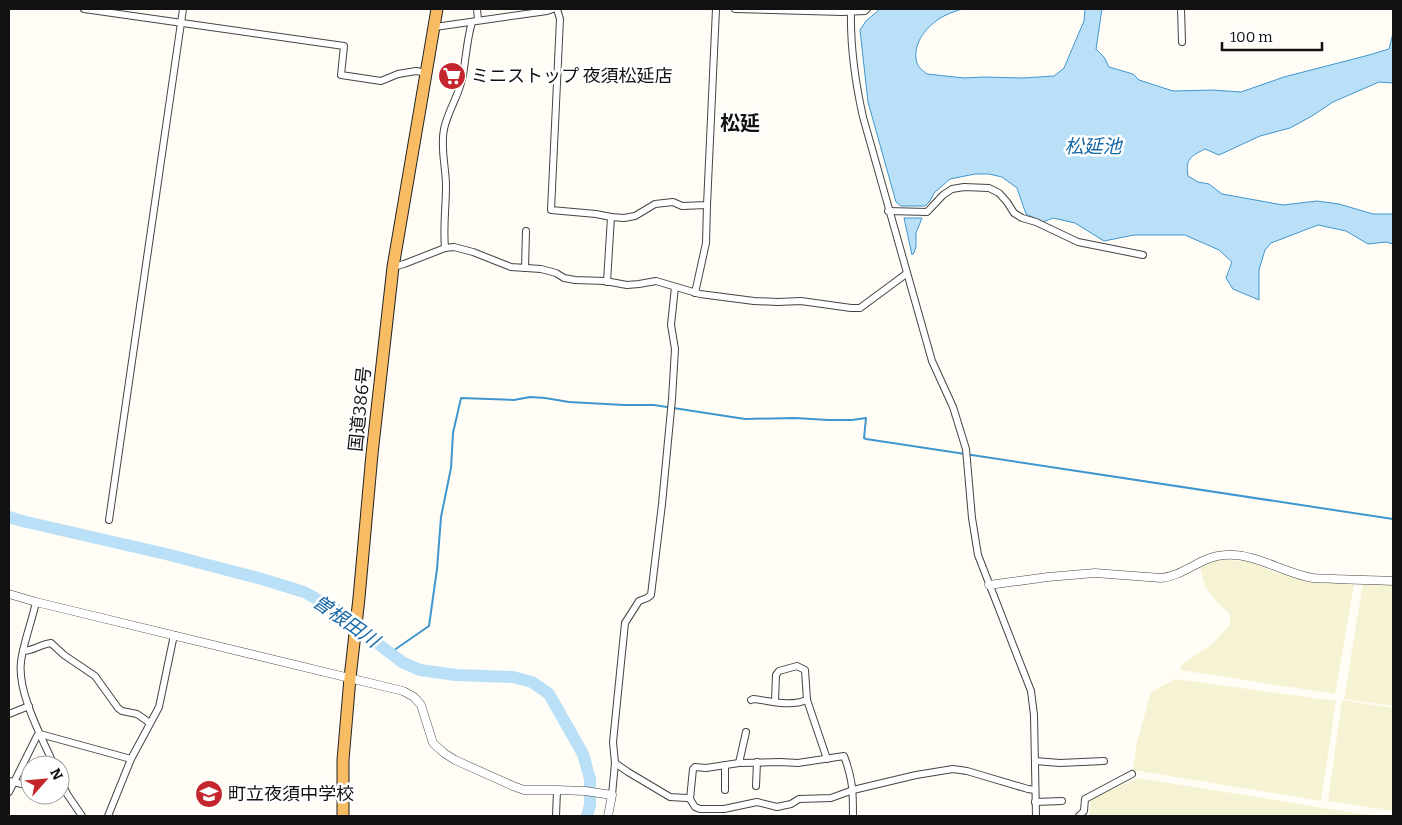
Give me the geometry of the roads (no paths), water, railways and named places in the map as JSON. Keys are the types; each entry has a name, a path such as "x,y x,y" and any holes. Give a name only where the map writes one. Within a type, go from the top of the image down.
{"highway":[{"name":"国道386号","path":"343,816 343,760 350,678 393,267 437,9"}],"street":[{"path":"84,9 344,46 341,75 380,81 398,74 416,71 427,72"},
{"path":"109,520 184,9"},
{"path":"445,248 444,214 446,185 444,128 463,76 468,33 475,21 477,9"},
{"path":"434,27 553,9"},
{"path":"558,9 560,19 551,210 624,218 635,216 654,204 673,202 682,206 707,205"},
{"path":"695,293 706,243 716,9"},
{"path":"735,9 833,12 865,11 867,9"},
{"path":"1181,9 1182,42"},
{"path":"851,10 851,46 856,87 888,211 932,361 953,407 966,449 972,518 978,555 1031,691 1034,715 1036,816"},
{"path":"888,211 927,212 943,195 952,189 964,187 989,188 999,193 1014,213 1022,218 1036,222 1078,242 1144,255"},
{"path":"607,282 610,217"},
{"path":"525,268 526,231"},
{"path":"393,267 445,248 454,247 473,252 511,267 541,269 575,280 627,285 656,282 695,293 754,301 815,302 851,308 860,308 906,274"},
{"path":"608,816 608,794 615,762 613,742 625,624 639,601 651,595 672,399 675,349 671,325 675,287"},
{"path":"989,585 1096,573 1169,578 1207,558 1224,554 1240,555 1313,578 1393,581"},
{"path":"9,594 404,691 414,697 421,706 434,742 444,753 455,760 524,790 585,791 608,794"},
{"path":"36,602 20,663 21,677 25,696 49,755"},
{"path":"108,816 131,759 159,707 174,635"},
{"path":"24,651 51,643 64,656 94,676 118,708 122,711 137,714 150,722"},
{"path":"775,701 776,675 779,671 797,666 805,670 807,700 827,759"},
{"path":"751,700 775,701 784,704 807,700"},
{"path":"9,714 29,706"},
{"path":"739,763 746,732"},
{"path":"40,734 131,759"},
{"path":"9,792 11,782 37,736 40,734"},
{"path":"853,816 853,790 850,772 844,756 798,763 739,763 706,768 695,767 693,769 690,799 695,807 700,809 724,809 758,802 778,807 791,804 799,799 831,798 853,790 916,774 953,768 1035,790"},
{"path":"1035,761 1060,763 1104,761"},
{"path":"615,762 670,797 690,799"},
{"path":"756,786 757,762"},
{"path":"725,765 725,790"},
{"path":"1079,816 1084,811 1085,799 1132,774"},
{"path":"556,816 557,790"},
{"path":"70,801 82,816"},
{"path":"1035,802 1062,801"}],"water":[{"name":"松延池","path":"880,9 962,9 938,20 922,35 916,49 916,56 917,63 927,74 964,78 1023,78 1054,76 1064,68 1084,21 1085,9 1102,9 1096,49 1104,57 1109,67 1133,74 1139,80 1173,91 1212,90 1241,92 1284,77 1389,49 1393,33 1393,83 1379,82 1333,102 1290,128 1260,136 1219,155 1205,149 1190,159 1187,170 1188,176 1198,182 1209,184 1222,194 1283,205 1317,201 1339,204 1373,214 1393,214 1393,244 1386,242 1368,244 1346,231 1318,225 1271,243 1265,250 1259,270 1259,300 1233,289 1226,278 1232,262 1219,250 1185,235 1134,235 1104,241 1075,223 1053,218 1043,222 1026,214 1017,188 1002,177 989,174 975,174 950,179 934,193 925,206 901,206 896,202 868,102 860,30 866,21"},
{"path":"904,218 922,218 916,233 916,246 912,255"}],"waterway":[{"path":"390,653 429,626 437,569 441,517 451,468 453,433 461,398 514,400 530,397 569,402 654,405 745,419 852,420 866,418 864,438 866,439 1393,519"},
{"name":"曽根田川","path":"9,517 166,554 304,592 341,612 402,662 420,670 456,675 513,677 532,682 549,694 583,754 590,779 590,805 587,816"}],"place":[{"name":"ミニストップ 夜須松延店","path":"452,76"},
{"name":"町立夜須中学校","path":"209,794"}],"district":[{"name":"松延","path":"740,123"}]}
